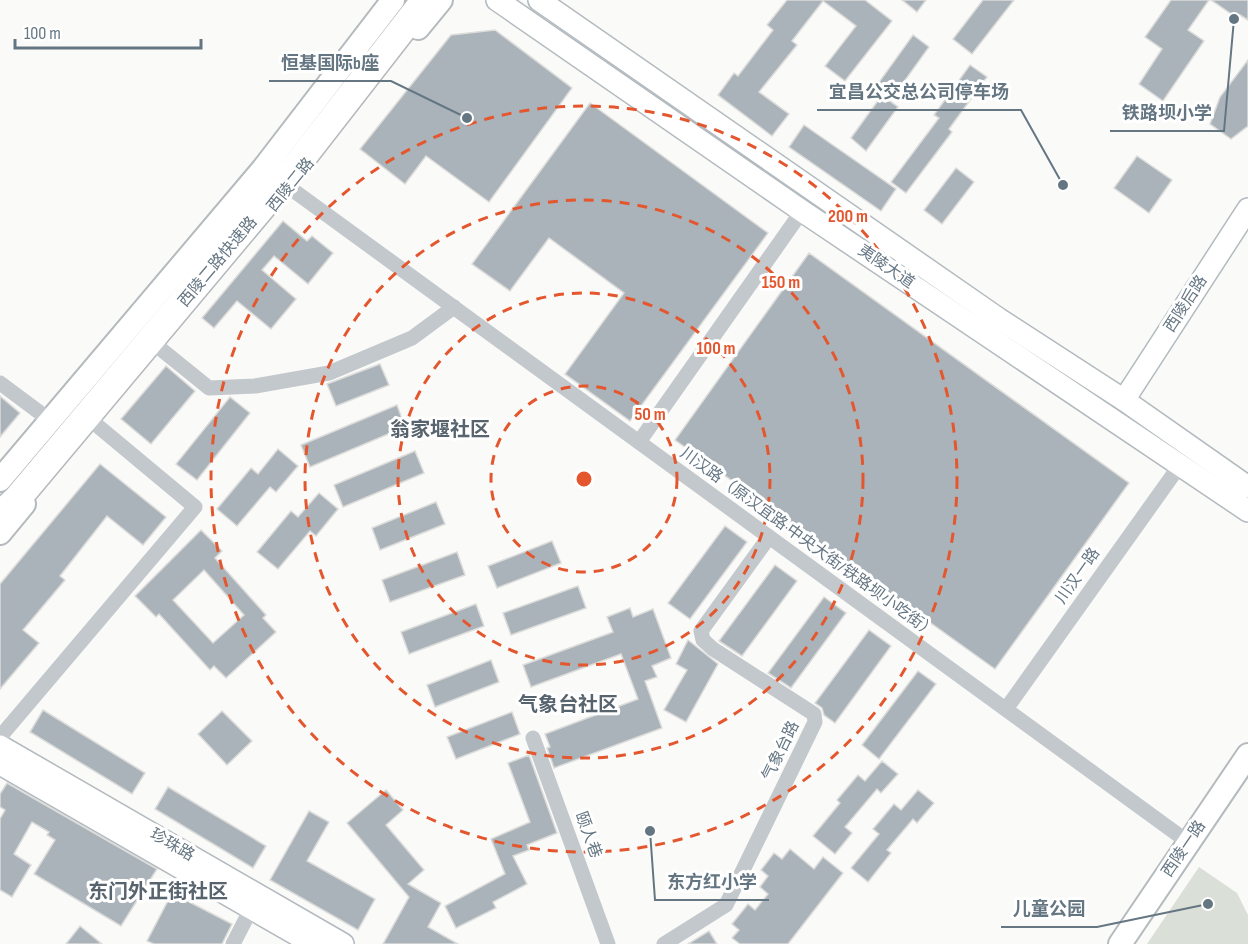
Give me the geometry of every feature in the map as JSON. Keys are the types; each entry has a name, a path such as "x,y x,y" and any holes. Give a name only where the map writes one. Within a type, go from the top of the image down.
{"highway":[{"name":"西陵二路快速路","path":"0,496 28,466 229,223 406,0"},
{"name":"西陵二路快速路","path":"0,515 18,498 198,286 292,171 425,0"}],"main road":[{"name":"西陵二路","path":"0,480 263,169 393,0"},
{"name":"西陵二路","path":"0,533 290,188 441,0"},
{"name":"夷陵大道","path":"497,0 802,211 1248,511"},
{"name":"夷陵大道","path":"539,0 999,319 1124,400 1248,487"},
{"name":"西陵后路","path":"1124,400 1248,209"},
{"name":"珍珠路","path":"0,746 343,944"},
{"name":"西陵一路","path":"1120,944 1248,755"},
{"name":"珍珠路","path":"0,764 313,944"},
{"name":"西陵一路","path":"1131,944 1248,773"}],"street":[{"name":"川汉路（原汉宜路·中央大街/铁路坝小吃街）","path":"290,188 1188,842"},
{"path":"639,442 802,211"},
{"path":"157,346 209,388 255,386 329,373 412,339 454,307"},
{"path":"0,383 51,421"},
{"path":"0,737 195,507 93,422"},
{"name":"川汉一路","path":"1006,709 1180,465"},
{"name":"气象台路","path":"664,944 726,906 815,722 813,714 713,649 703,640 701,631 769,537"},
{"name":"颐人巷","path":"533,738 608,944"},
{"path":"233,944 250,909"}],"shaded area":[{"path":"1199,867 1237,893 1248,915 1248,944 1147,944"}],"building":[{"path":"787,0 865,0 892,21 845,81 825,66 856,26 823,1 792,41 797,45 759,92 789,114 772,136 718,95 734,73 738,76 773,30 767,25"},
{"path":"902,0 926,0 917,12"},
{"path":"983,0 1014,0 972,54 953,39"},
{"path":"1171,0 1209,0 1188,30 1204,41 1163,101 1139,84 1162,49 1145,37"},
{"path":"1211,0 1248,0 1248,20 1240,15 1237,18"},
{"path":"495,30 572,88 489,202 426,156 405,184 360,149 451,35"},
{"path":"913,35 929,47 890,101 898,107 866,151 851,138 885,91 877,85"},
{"path":"1248,60 1248,126 1231,139 1210,124 1220,97"},
{"path":"970,65 987,77 949,129 952,132 906,193 891,182 939,118 934,115"},
{"path":"590,103 768,233 630,421 565,374 624,293 549,238 510,291 472,264"},
{"path":"804,125 896,189 881,211 789,147"},
{"path":"1137,156 1172,180 1149,213 1114,188"},
{"path":"956,168 974,182 942,224 924,210"},
{"path":"283,221 307,241 312,236 333,253 308,284 274,256 262,270 296,299 271,329 237,301 214,328 202,318"},
{"path":"809,253 1129,483 995,669 675,440"},
{"path":"380,364 389,385 336,406 327,384"},
{"path":"166,366 195,391 151,444 121,419"},
{"path":"0,396 20,413 0,437"},
{"path":"230,397 250,413 197,480 176,464"},
{"path":"397,405 405,427 310,467 301,445"},
{"path":"278,449 298,466 276,492 270,487 237,526 217,509 251,468 258,474"},
{"path":"415,451 424,473 343,507 334,485"},
{"path":"100,464 166,517 143,545 107,516 60,576 65,580 23,630 39,643 0,689 0,584"},
{"path":"319,493 338,509 316,536 310,531 278,569 257,552 291,511 298,517"},
{"path":"436,502 445,524 380,550 372,528"},
{"path":"725,526 747,542 690,619 668,603"},
{"path":"201,530 222,551 215,558 266,615 263,618 276,632 226,678 214,666 210,670 159,614 156,617 135,596","holes":["204,570 244,615 213,643 173,600"]},
{"path":"552,541 561,563 497,588 488,566"},
{"path":"457,552 465,575 390,602 382,580"},
{"path":"775,565 797,581 742,656 719,641"},
{"path":"578,586 586,608 511,635 503,613"},
{"path":"824,597 846,613 791,688 768,673"},
{"path":"476,604 484,626 409,654 401,632"},
{"path":"630,608 633,617 653,609 671,658 652,666 657,677 645,681 662,728 554,768 545,734 638,699 621,654 531,687 523,665 613,632 607,617"},
{"path":"869,630 891,646 835,723 824,715 822,708 815,703"},
{"path":"688,640 718,664 686,722 664,710 687,670 676,664"},
{"path":"491,660 499,682 435,707 427,685"},
{"path":"918,671 936,684 879,759 862,745"},
{"path":"43,710 145,773 132,794 30,732"},
{"path":"222,711 252,741 227,765 198,734"},
{"path":"512,712 520,734 456,759 447,737"},
{"path":"529,755 557,833 527,845 529,850 513,856 527,884 493,902 496,908 456,928 445,906 505,874 491,839 530,822 508,763"},
{"path":"882,761 898,774 881,793 877,789 845,827 852,833 835,854 813,836 840,803 837,800 858,775 865,781"},
{"path":"7,783 157,869 121,926 34,874 55,840 47,835 49,832 32,822 14,854 31,865 12,897 0,890 0,819 5,810 0,807 0,794"},
{"path":"168,787 266,846 253,868 155,809"},
{"path":"386,790 403,810 386,825 424,870 408,884 441,903 428,927 458,944 383,944 409,897 347,823"},
{"path":"918,790 934,803 917,823 913,819 887,850 891,853 868,882 851,868 879,834 873,829 894,804 901,810"},
{"path":"309,811 329,822 307,861 375,899 358,930 270,880"},
{"path":"790,849 814,869 823,857 843,873 788,944 740,944 732,938 739,930 732,924 748,904 755,910 768,894 760,887 768,876 761,870 774,853 782,859"},
{"path":"172,893 232,924 222,944 154,944 147,941"},
{"path":"80,926 102,944 66,944"},
{"path":"709,931 717,944 688,944"}],"place":[{"name":"铁路坝小学","path":"1234,19"},
{"name":"恒基国际b座","path":"467,118"},
{"name":"宜昌公交总公司停车场","path":"1063,185"},
{"name":"东方红小学","path":"650,831"},
{"name":"儿童公园","path":"1208,904"}],"district":[{"name":"翁家堰社区","path":"440,430"},
{"name":"气象台社区","path":"568,705"},
{"name":"东门外正街社区","path":"158,892"}]}
